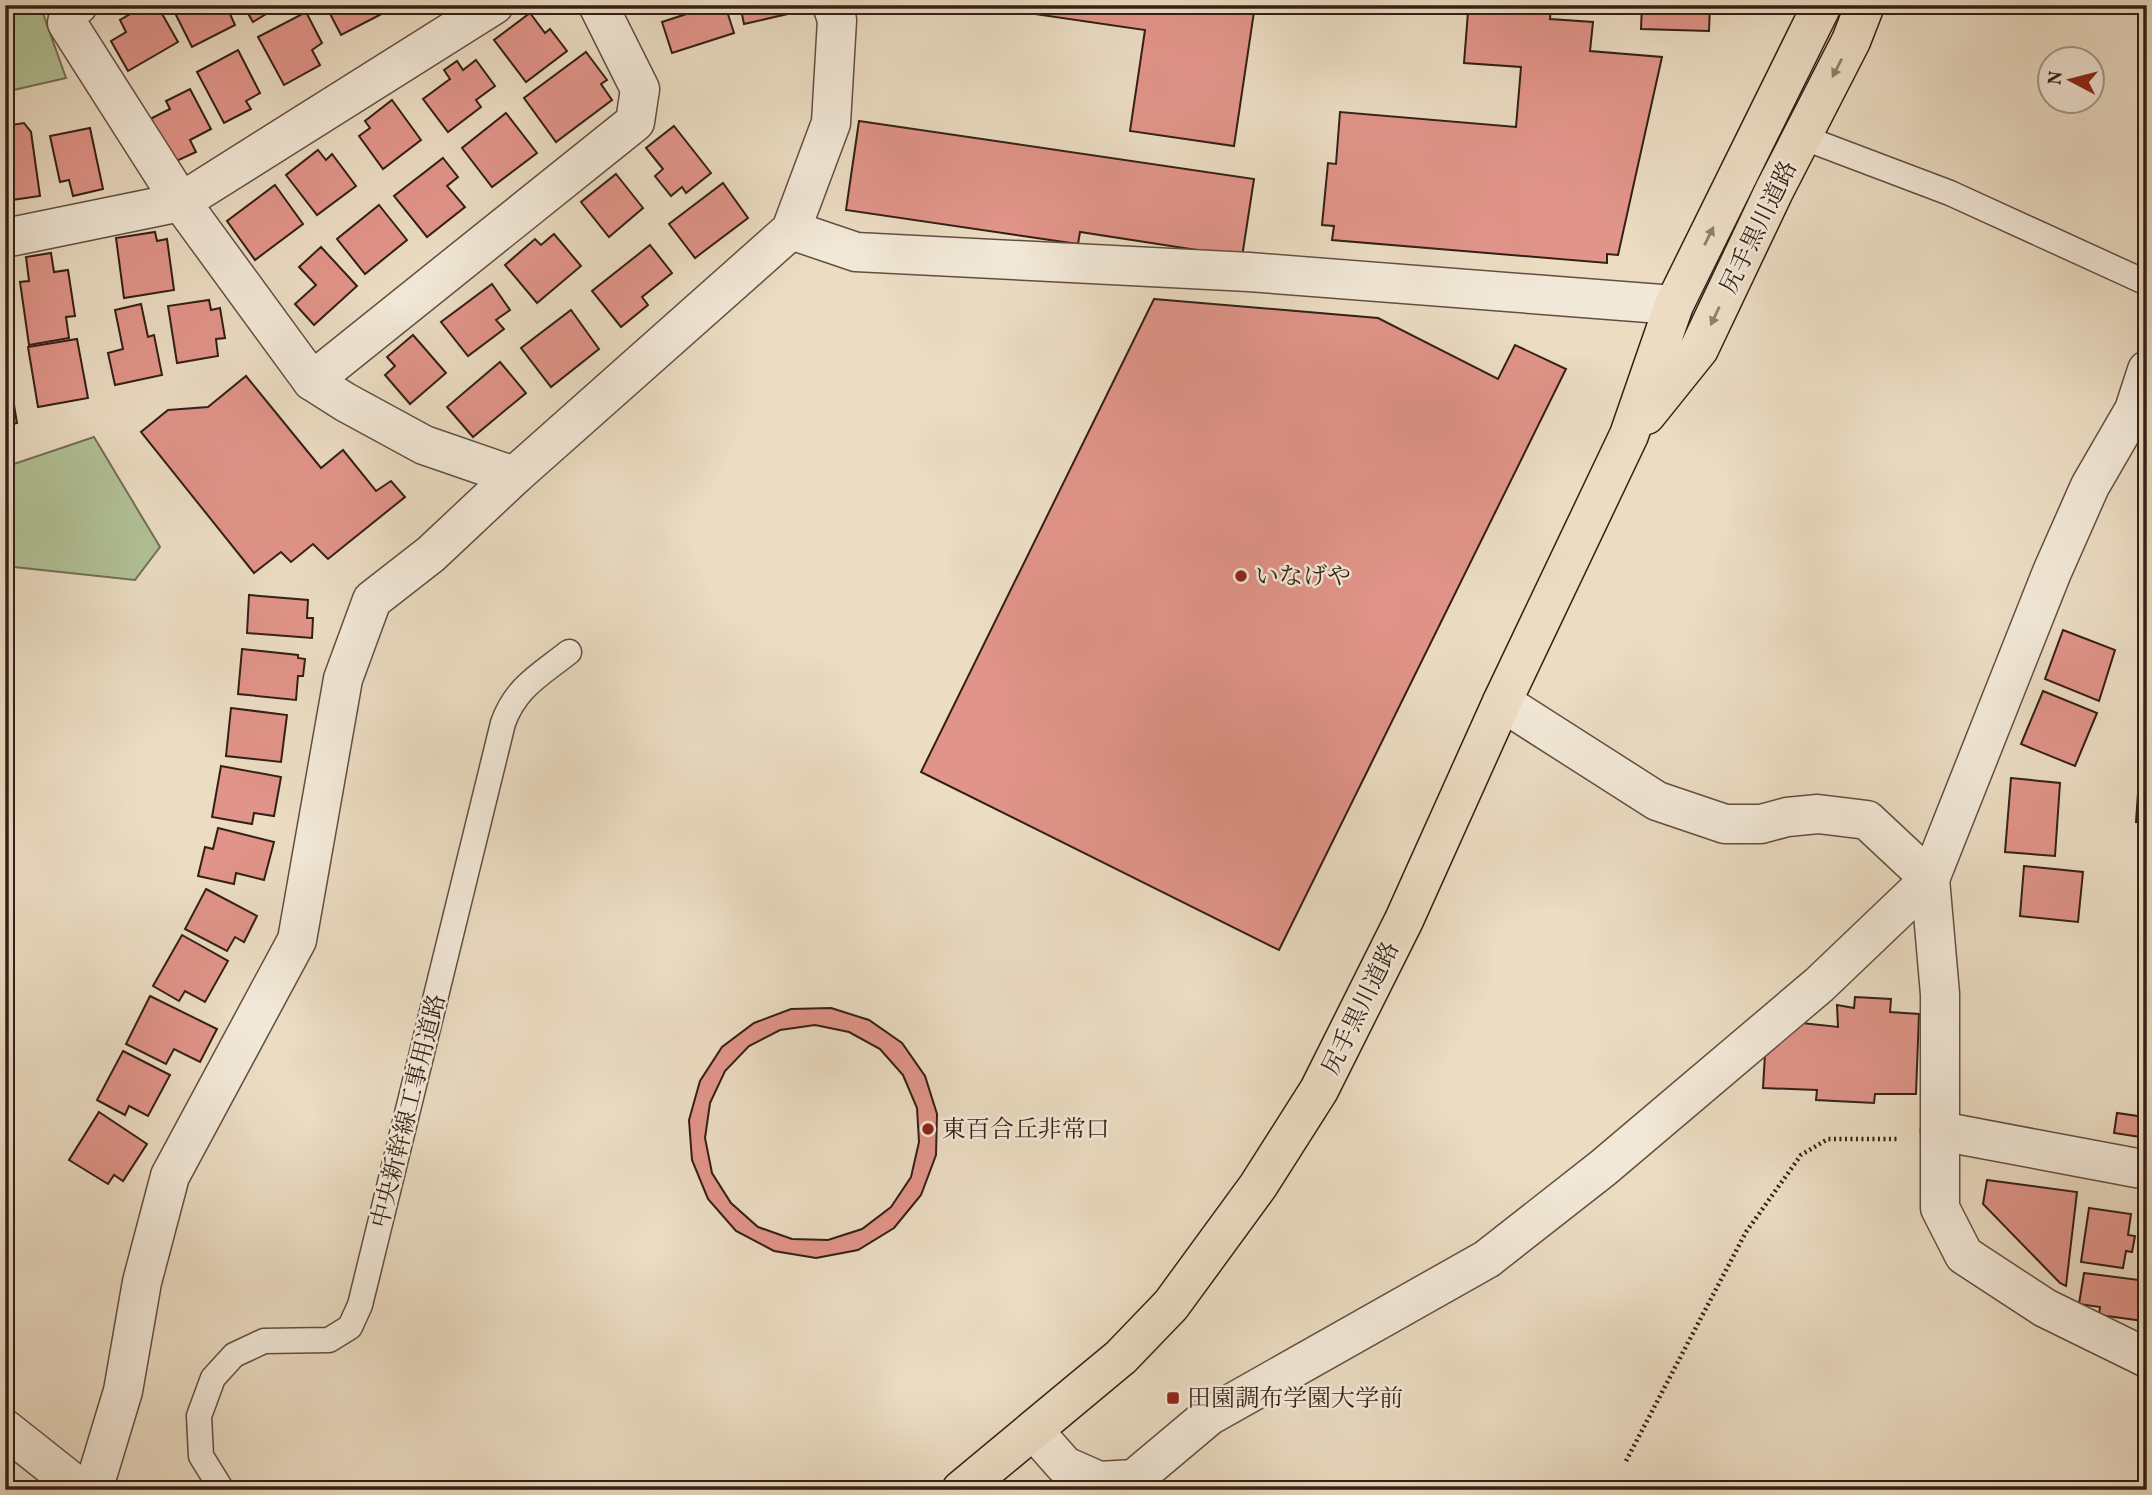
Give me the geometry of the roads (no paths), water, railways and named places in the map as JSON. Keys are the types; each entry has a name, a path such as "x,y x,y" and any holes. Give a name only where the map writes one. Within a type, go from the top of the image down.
{"main road":[{"name":"尻手黒川道路","path":"1629,435 1699,349 1801,137 1851,41 1865,5"},
{"name":"尻手黒川道路","path":"961,1490 1121,1357 1171,1306 1264,1175 1325,1078 1404,920 1502,702 1629,435 1674,305 1821,6"}],"street":[{"path":"78,5 70,9 67,23 181,202 312,381 424,445 514,476"},
{"path":"5,238 181,202 494,5"},
{"path":"312,381 635,122 640,89 598,5"},
{"path":"93,1490 122,1391 142,1282 170,1176 297,940 343,679 372,600 431,555 514,476 792,230 831,123 837,20 832,5"},
{"path":"792,230 856,252 1249,272 1674,305"},
{"path":"1034,1431 1065,1466 1099,1481 1134,1479 1209,1416 1487,1259 1603,1168 1819,985 1930,879 2052,572 2090,486 2134,410 2147,370"},
{"path":"1502,702 1657,801 1725,824 1761,824 1787,817 1818,814 1867,820 1930,879 1940,994 1940,1208 1964,1255 2045,1308 2147,1358"},
{"path":"1940,1131 2147,1170"},
{"path":"5,1429 82,1490"}],"lane":[{"path":"1801,137 1950,193 2147,284"},
{"name":"中央新幹線工事用道路","path":"222,1490 201,1456 199,1416 213,1378 234,1355 264,1341 329,1340 350,1326 360,1306 503,723 510,704 522,688 569,652"}],"place":[{"name":"いなげや","path":"1241,576"},
{"name":"東百合丘非常口","path":"928,1129"},
{"name":"田園調布学園大学前","path":"1173,1398"}]}
